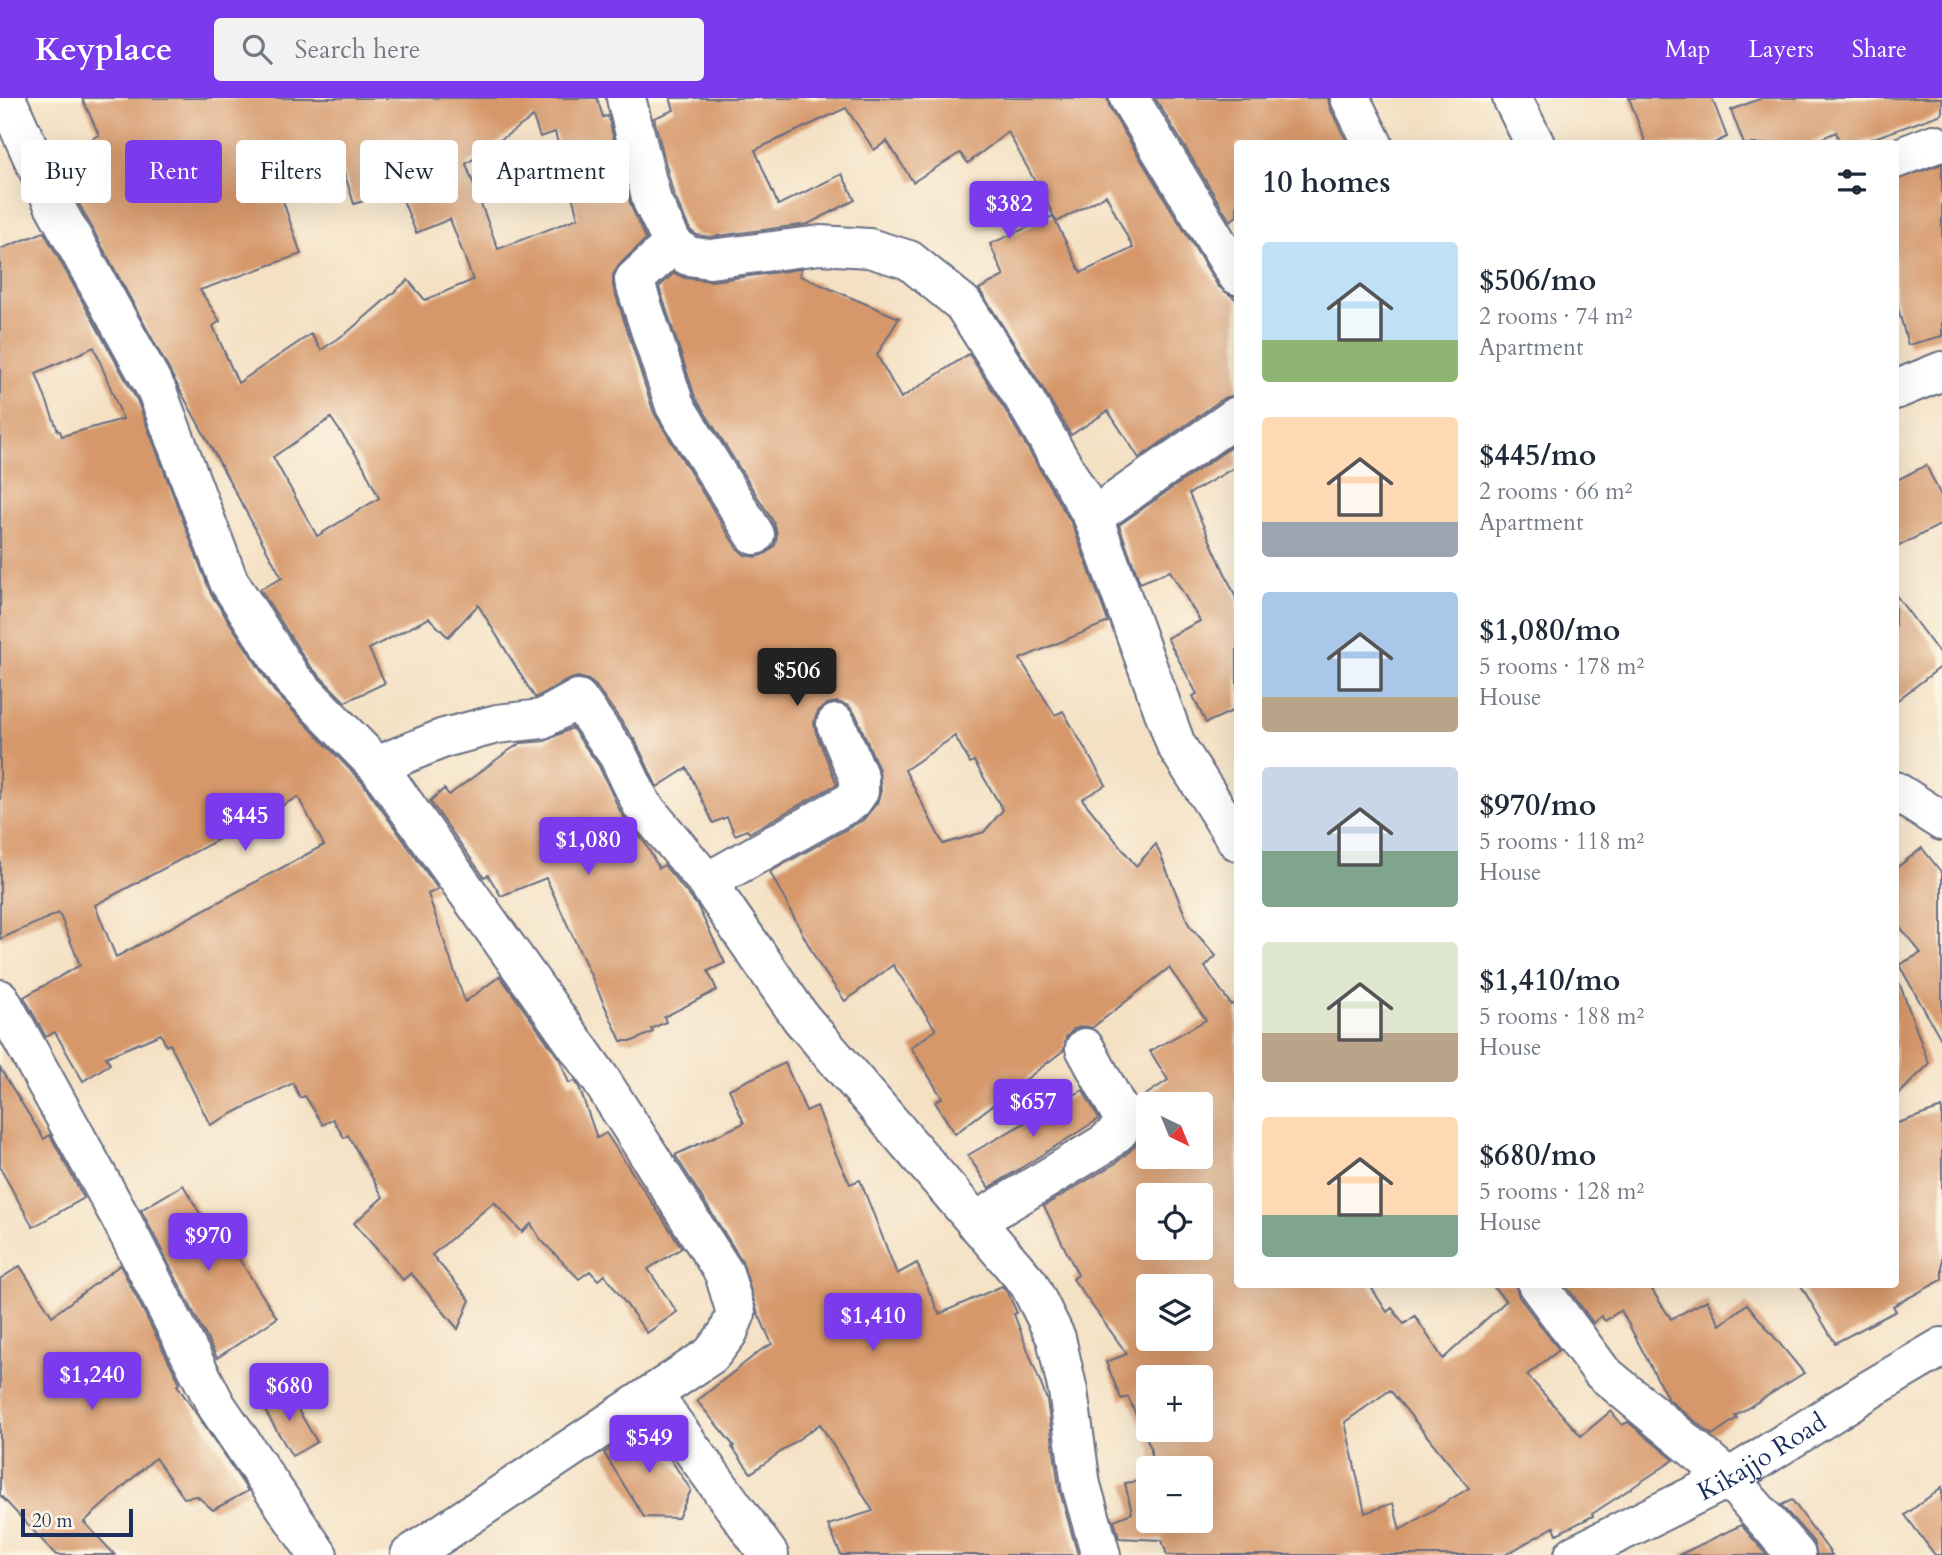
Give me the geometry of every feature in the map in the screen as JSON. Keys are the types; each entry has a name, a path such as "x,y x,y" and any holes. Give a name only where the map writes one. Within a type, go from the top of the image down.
{"street":[{"path":"6,98 52,203 157,391 229,582 292,679 379,768 601,1080 724,1273 736,1313 727,1333 711,1354 410,1555"},
{"path":"626,98 652,201 673,243 688,256 710,259 820,245 869,247 909,260 963,304 1023,397 1093,517 1176,745 1234,836"},
{"path":"1129,98 1234,270"},
{"path":"1350,98 1371,140"},
{"path":"1512,98 1533,140"},
{"path":"1899,157 1934,144"},
{"path":"673,243 634,280 675,406 755,535"},
{"path":"1899,388 1942,371"},
{"path":"1093,517 1234,418"},
{"path":"379,768 393,759 444,738 497,724 542,719 578,699 618,755 642,805 707,882 801,1018 1029,1284 1056,1338 1068,1391 1081,1485 1101,1555"},
{"path":"707,882 852,801 859,791 859,778 836,724"},
{"path":"1899,794 1942,821"},
{"path":"0,999 120,1217 216,1405 318,1555"},
{"path":"975,1222 1104,1144 1119,1131 1123,1118 1085,1048"},
{"path":"1540,1288 1602,1372 1729,1478 1796,1555"},
{"name":"Kikajjo Road","path":"1574,1555 1729,1478 1942,1347"},
{"path":"652,1394 769,1555"}],"building":[{"path":"82,98 597,98 603,117 608,116 614,140 557,140 555,132 540,137 533,117 500,140 472,140 472,160 466,164 472,180 472,203 481,203 498,249 578,218 574,203 629,203 629,198 646,239 619,265 613,275 613,286 654,413 736,547 745,555 756,557 767,553 775,545 777,534 774,523 695,397 659,287 674,273 685,278 712,281 801,269 800,276 899,318 877,355 901,398 969,354 1073,526 1108,622 1020,659 1055,715 1063,711 1106,785 1082,799 1136,866 1156,844 1189,925 1216,956 1205,967 1231,1005 1234,1004 1234,1288 1372,1288 1387,1312 1392,1308 1404,1324 1415,1316 1443,1359 1506,1301 1495,1288 1516,1288 1519,1297 1559,1350 1527,1375 1581,1436 1611,1411 1622,1425 1628,1422 1674,1460 1592,1514 1593,1516 1557,1534 1554,1527 1505,1555 1167,1555 1162,1540 1119,1538 1114,1520 1132,1513 1125,1483 1136,1482 1136,1533 1213,1533 1213,1456 1151,1456 1148,1442 1213,1442 1213,1365 1136,1365 1136,1415 1128,1397 1121,1399 1106,1362 1127,1354 1073,1279 1078,1275 1044,1206 1116,1163 1136,1144 1136,1169 1213,1169 1213,1092 1150,1092 1168,1080 1150,1051 1206,1020 1169,968 1092,1028 1085,1026 1074,1029 1066,1037 1064,1050 955,1134 935,1102 942,1098 911,1047 936,1030 893,965 845,1001 818,963 770,872 863,820 877,803 881,791 879,770 856,715 849,706 838,702 827,704 818,711 814,721 816,733 837,784 749,833 747,830 735,835 727,817 713,823 687,768 657,787 636,742 596,686 588,680 578,677 568,680 535,698 478,605 448,637 429,618 369,649 385,683 345,702 309,665 260,589 282,578 79,203 111,203 111,140 93,138 99,135","holes":["236,140 346,140 346,178 354,204 360,202 360,140 458,140 458,203 404,203 416,233 450,219 473,280 425,300 408,280 349,331 321,350 311,334 238,383 213,326 220,321 200,290 301,254 284,203 236,203","331,418 363,465 379,498 317,536 273,457","955,736 970,763 974,761 1003,810 984,832 943,844 905,770","1390,1390 1469,1488 1400,1530 1393,1503 1365,1513 1345,1422"]},
{"path":"670,98 1107,98 1110,109 1218,286 1234,298 1234,396 1224,398 1139,458 1108,411 1071,435 979,289 1004,276 990,244 1053,216 1081,273 1133,248 1106,195 1057,222 1008,132 968,163 960,153 913,182 887,141 874,150 846,108 755,150 778,205 842,174 855,200 808,224 710,237 697,235 690,230 673,193 654,118 674,110"},
{"path":"1155,98 1328,98 1330,108 1346,140 1234,140 1234,218 1230,221"},
{"path":"1629,98 1712,98 1727,137 1721,140 1645,140"},
{"path":"1762,98 1942,98 1942,114 1868,140 1839,140 1836,132 1818,140 1742,140 1731,110"},
{"path":"1942,164 1942,336 1908,345 1899,312 1899,179"},
{"path":"44,232 137,400 211,594 274,691 362,782 438,889 428,894 465,1002 500,976 560,1060 569,1083 575,1081 579,1087 597,1138 606,1133 682,1248 648,1269 677,1312 647,1333 605,1275 598,1280 590,1271 579,1279 541,1240 531,1224 522,1232 494,1202 432,1255 470,1300 458,1329 411,1273 403,1280 354,1223 383,1197 348,1135 344,1138 333,1119 323,1125 305,1096 300,1098 293,1083 210,1125 170,1044 166,1046 161,1034 106,1057 110,1064 83,1081 55,1032 46,1037 24,997 80,965 59,913 0,939 0,249","holes":["94,347 123,419 62,436 36,373","298,797 324,845 116,957 95,905"]},
{"path":"1234,445 1234,468 1189,494 1234,593 1234,710 1206,723 1193,696 1197,694 1167,638 1200,621 1170,571 1140,583 1119,525"},
{"path":"1926,465 1942,498 1942,524 1899,546 1899,479"},
{"path":"1899,599 1942,657 1942,666 1899,699"},
{"path":"572,728 599,766 622,815 645,843 659,868 664,865 697,905 725,963 708,971 717,990 664,1017 666,1022 651,1029 653,1032 633,1041 621,1041 546,878 501,896 488,875 484,877 430,801 444,789 449,795 521,743 545,741"},
{"path":"1922,848 1942,873 1942,1041 1899,965 1921,953 1899,926 1899,866"},
{"path":"1899,982 1929,1064 1899,1094"},
{"path":"785,1063 806,1111 817,1106 850,1184 860,1180 897,1274 917,1263 939,1314 1002,1286 1008,1293 1047,1400 1059,1488 1078,1555 841,1555 828,1525 873,1511 820,1424 751,1473 732,1447 734,1446 697,1401 772,1344 757,1311 742,1261 675,1155 744,1123 729,1089"},
{"path":"0,1068 44,1139 50,1135 84,1198 33,1227 0,1168"},
{"path":"1083,1090 1099,1119 989,1188 968,1155"},
{"path":"1942,1108 1942,1280 1893,1306 1896,1311 1835,1343 1802,1288 1899,1288 1899,1123"},
{"path":"183,1185 223,1252 232,1248 277,1318 217,1358 141,1210"},
{"path":"120,1265 180,1383 177,1385 248,1491 213,1510 197,1496 184,1498 155,1458 84,1522 115,1555 56,1555 0,1495 0,1279 20,1266 52,1316"},
{"path":"1568,1288 1655,1288 1652,1290 1671,1319 1707,1300 1720,1325 1747,1304 1804,1373 1735,1416 1737,1418 1712,1435 1668,1399 1621,1310 1605,1321 1601,1316 1593,1323"},
{"path":"286,1389 317,1442 292,1456 261,1404"},
{"path":"647,1424 691,1490 678,1518 644,1517 604,1453"},
{"path":"1942,1487 1942,1555 1935,1555 1905,1515"},
{"path":"1792,1500 1832,1555 1817,1555 1813,1541 1781,1505"},
{"path":"1741,1525 1767,1555 1679,1555"}]}
